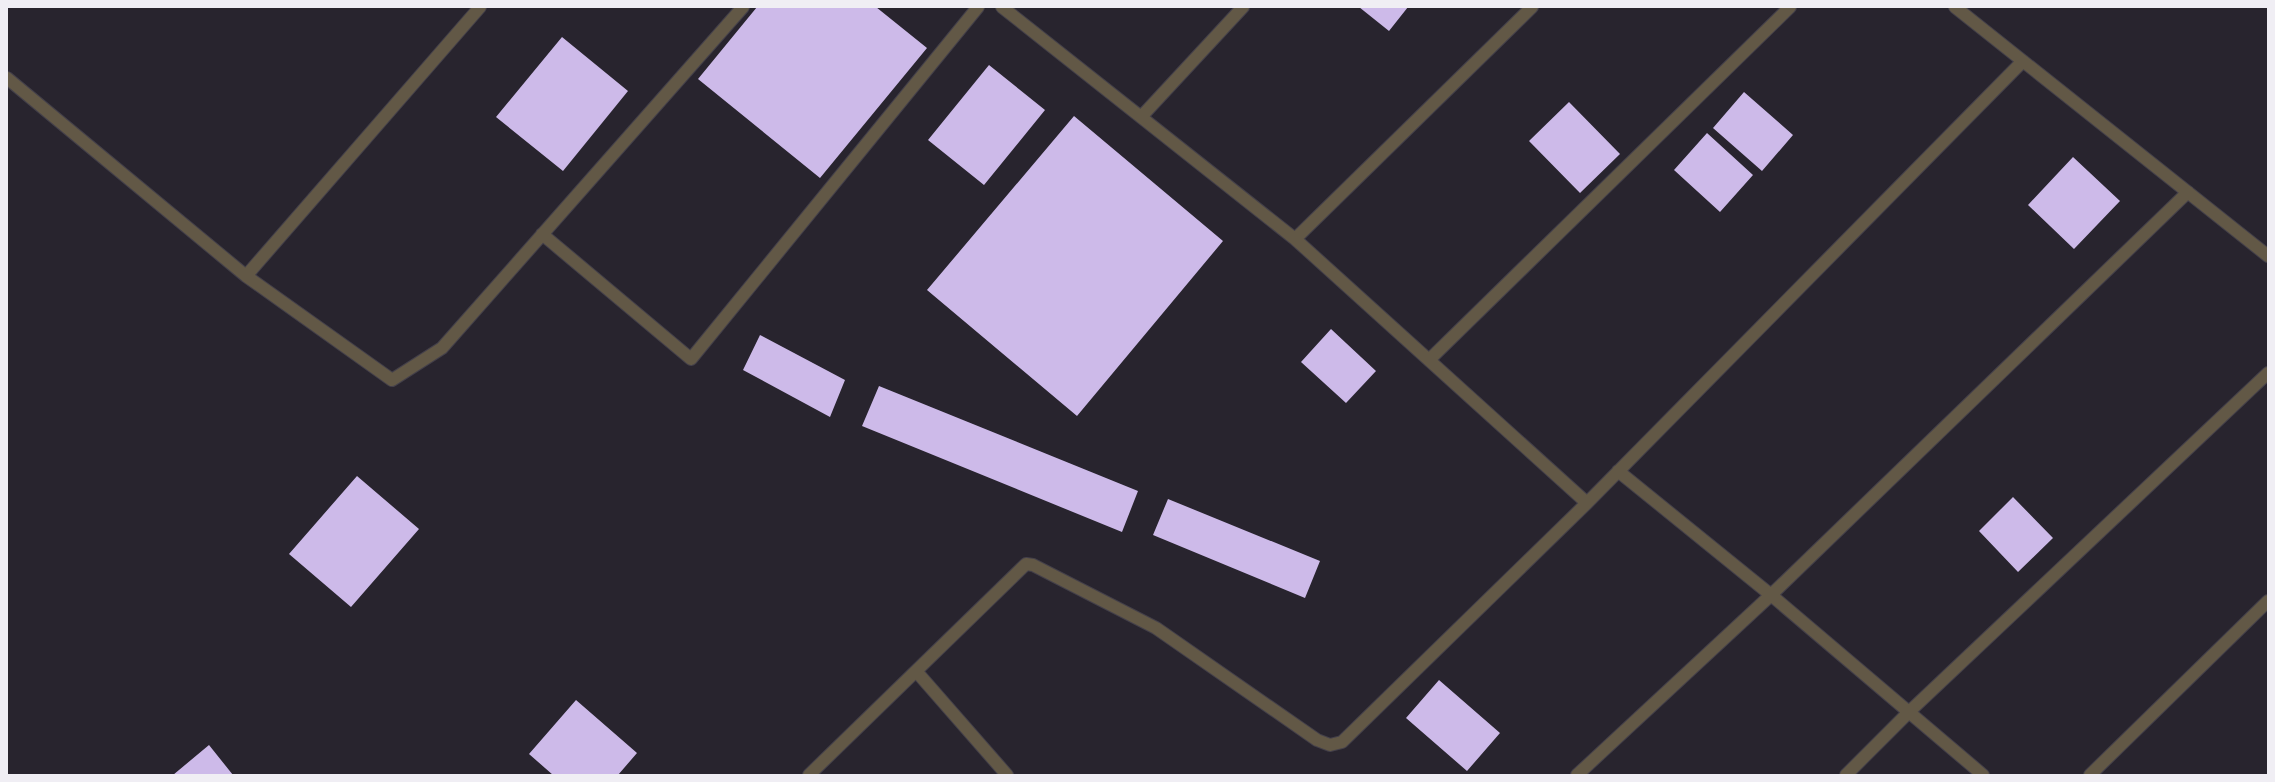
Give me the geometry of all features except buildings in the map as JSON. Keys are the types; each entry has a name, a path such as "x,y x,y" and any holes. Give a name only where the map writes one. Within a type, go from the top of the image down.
{"street":[{"path":"246,276 480,7"},
{"path":"7,78 246,276 392,380 442,348 742,7"},
{"path":"542,234 691,359 978,7"},
{"path":"1002,7 1295,239 1587,503"},
{"path":"1141,117 1243,7"},
{"path":"1295,239 1532,7"},
{"path":"1429,360 1790,7"},
{"path":"1955,7 2268,256"},
{"path":"809,775 1026,564 1033,565 1156,628 1317,740 1330,745 1342,742 1587,503 2023,61"},
{"path":"1577,775 1771,595 2188,192"},
{"path":"1846,775 1910,711 2268,373"},
{"path":"1618,471 1771,595 1984,775"},
{"path":"2090,775 2268,601"},
{"path":"916,671 1008,775"}]}
